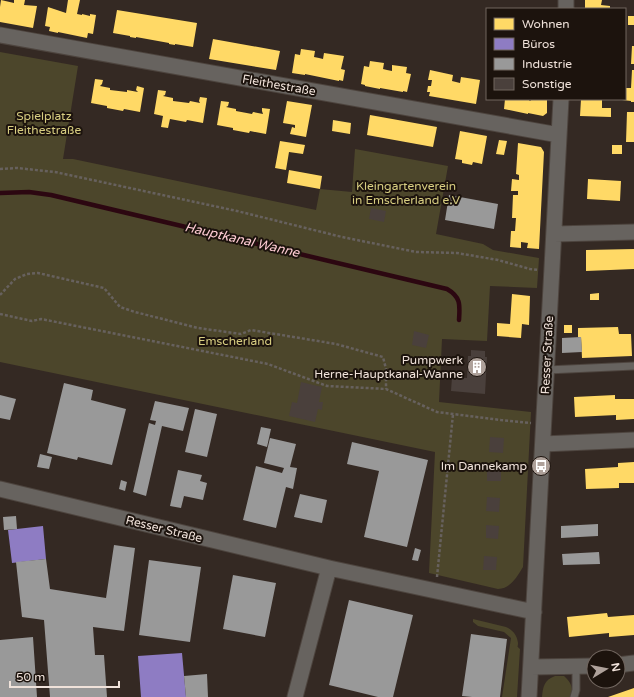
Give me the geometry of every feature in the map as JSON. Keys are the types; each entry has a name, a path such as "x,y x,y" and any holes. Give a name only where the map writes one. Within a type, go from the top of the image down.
{"street":[{"name":"Fleithestraße","path":"0,35 559,135"},
{"name":"Resser Straße","path":"529,697 561,100"},
{"path":"554,234 634,232"},
{"path":"543,444 634,440"},
{"name":"Resser Straße","path":"0,489 329,568 534,612"},
{"path":"294,697 329,568"},
{"path":"531,667 586,666"}],"lane":[{"path":"547,370 634,366"},
{"path":"574,697 576,690 576,667"}],"path":[{"path":"0,169 17,168 55,172 237,211 357,240 416,252 457,253 498,260 530,269 552,271"},
{"path":"0,295 15,280 26,274 38,273 104,288 120,307 198,328 241,334 251,330 336,344 383,357 386,369 386,389"},
{"path":"0,314 32,321 41,319 268,364 327,386 386,389 437,412 544,424"},
{"path":"436,592 453,414"}],"green space":[{"path":"0,52 78,66 63,159 73,159 316,210 320,189 352,192 355,149 448,166 436,234 483,244 493,250 539,258 537,288 490,286 487,341 442,339 439,402 531,412 523,567 510,585 498,589 429,573 435,452 0,362"},
{"path":"473,619 506,627 513,631 516,635 520,649 517,697 502,697 511,638 504,632 478,626 473,622"},
{"path":"555,676 564,676 568,681 572,688 571,697 542,697 546,682"}],"building: Wohnen":[{"path":"1,0 14,3 14,0 25,0 24,5 37,6 33,28 0,22"},
{"path":"68,0 80,0 77,14 90,16 90,14 96,15 93,34 88,33 87,38 49,31 50,27 45,26 48,7 66,13"},
{"path":"585,0 602,0 601,5 610,6 610,8 585,8"},
{"path":"117,10 197,23 193,47 113,33"},
{"path":"628,16 634,16 634,25 628,25"},
{"path":"213,39 280,51 276,70 209,59"},
{"path":"632,46 634,46 634,64 631,64"},
{"path":"301,49 315,51 314,57 323,59 324,53 344,56 341,69 345,70 343,81 292,73 295,54 300,55"},
{"path":"370,61 384,63 383,69 392,71 392,65 407,67 406,73 411,74 407,92 380,89 361,84 364,66 369,67"},
{"path":"430,70 453,75 452,81 460,83 461,77 480,80 476,104 429,96 430,92 427,92 428,86 431,86 432,80 428,80"},
{"path":"632,70 634,70 634,102 622,100 626,100 626,88 631,88"},
{"path":"95,79 103,80 100,86 110,88 110,90 127,92 127,90 138,92 136,90 137,86 144,88 140,112 124,109 123,111 91,103"},
{"path":"158,90 166,91 165,95 163,96 173,98 173,101 189,103 190,101 200,103 200,97 207,98 203,123 170,119 168,128 161,127 163,116 154,114"},
{"path":"505,100 547,100 547,113 543,116 504,109"},
{"path":"581,100 602,100 602,108 611,108 611,117 580,116"},
{"path":"221,101 229,102 228,106 226,107 236,109 236,111 252,114 253,112 263,114 262,108 270,109 266,134 250,131 249,133 217,125"},
{"path":"287,101 312,105 306,137 290,134 292,127 295,128 295,125 283,123"},
{"path":"627,112 634,112 634,142 626,142"},
{"path":"370,115 437,127 433,147 367,135"},
{"path":"333,120 351,123 350,134 332,131"},
{"path":"460,131 487,136 482,164 473,162 472,165 462,163 462,160 455,159"},
{"path":"499,140 507,141 504,155 496,154"},
{"path":"280,141 305,145 303,154 289,152 286,170 275,168"},
{"path":"518,143 541,147 544,152 539,249 527,248 528,243 521,242 521,248 510,247 511,231 515,231 516,218 512,218 513,195 518,195 518,191 511,191 512,179 519,180 519,175 516,174"},
{"path":"612,145 622,145 622,154 612,154"},
{"path":"289,170 322,176 320,189 287,183"},
{"path":"588,179 621,181 620,201 587,199"},
{"path":"634,249 634,269 586,271 586,250"},
{"path":"599,293 599,300 590,300 590,294"},
{"path":"512,294 530,296 529,325 522,324 521,338 497,336 497,323 510,324"},
{"path":"564,325 572,325 572,333 564,333"},
{"path":"618,327 619,334 631,334 632,356 582,358 581,337 578,337 578,328"},
{"path":"615,395 615,399 634,399 634,419 616,420 616,415 575,417 574,397"},
{"path":"634,462 634,483 619,483 619,488 586,489 585,469 618,467 618,463"},
{"path":"607,613 608,617 634,615 634,635 609,637 609,633 569,637 567,617"},
{"path":"634,688 634,697 608,697"}],"building: Büros":[{"path":"43,526 46,559 12,563 8,530"},
{"path":"182,653 186,697 141,697 138,656"}],"building: Industrie":[{"path":"449,195 498,204 494,229 445,220"},
{"path":"581,337 582,352 562,353 562,338"},
{"path":"64,383 93,390 91,400 126,409 112,465 78,457 77,460 47,453"},
{"path":"0,395 16,399 10,420 0,418"},
{"path":"155,401 189,408 183,431 162,426 146,496 133,492 149,423 155,425 156,421 150,420"},
{"path":"195,409 217,414 207,457 185,452"},
{"path":"261,427 271,429 267,447 257,444"},
{"path":"270,438 296,444 290,467 297,468 293,489 286,487 276,528 243,520 256,466 282,473 284,468 264,463"},
{"path":"352,442 428,460 407,547 364,537 379,471 347,464"},
{"path":"40,454 52,457 49,469 37,467"},
{"path":"178,470 202,475 200,481 207,483 203,500 184,496 181,508 170,506"},
{"path":"121,480 127,482 125,491 119,489"},
{"path":"300,494 327,500 322,523 294,517"},
{"path":"16,516 17,529 4,530 3,517"},
{"path":"598,524 598,536 561,538 561,526"},
{"path":"114,545 135,548 124,631 93,627 95,655 104,655 107,697 50,697 44,620 22,617 16,562 46,559 50,589 106,598"},
{"path":"415,548 421,550 418,561 412,560"},
{"path":"599,552 600,564 563,565 562,554"},
{"path":"149,560 201,567 190,642 139,635"},
{"path":"233,575 276,583 265,637 223,629"},
{"path":"349,600 413,615 393,697 378,697 329,685"},
{"path":"471,634 507,639 500,697 462,696"},
{"path":"33,637 37,697 0,697 0,640"},
{"path":"207,674 208,697 186,697 184,676"}],"building: Sonstige":[{"path":"371,208 386,211 384,222 369,219"},
{"path":"414,331 429,335 426,348 412,345"},
{"name":"Pumpwerk Herne-Hauptkanal-Wanne","path":"471,350 485,351 485,357 487,357 485,394 451,391 452,377 467,378 468,356 471,356"},
{"path":"301,382 322,387 319,402 323,402 322,410 318,409 315,422 289,416 292,402 297,403"},
{"path":"490,437 504,438 503,453 489,452"},
{"path":"487,468 501,469 501,481 487,481"},
{"path":"487,497 500,498 499,512 486,511"},
{"path":"486,525 499,526 498,539 486,538"},
{"path":"484,556 497,557 496,570 483,570"}],"waterway":[{"name":"Hauptkanal Wanne","path":"0,193 29,192 51,195 447,289 455,295 459,302 459,320"}],"place":[{"name":"Pumpwerk Herne-Hauptkanal-Wanne","path":"477,367"},
{"name":"Im Dannekamp","path":"541,466"}],"park label":[{"name":"Spielplatz Fleithestraße","path":"44,123"},
{"name":"Kleingartenverein in Emscherland e.V","path":"406,193"},
{"name":"Emscherland","path":"235,341"}]}
